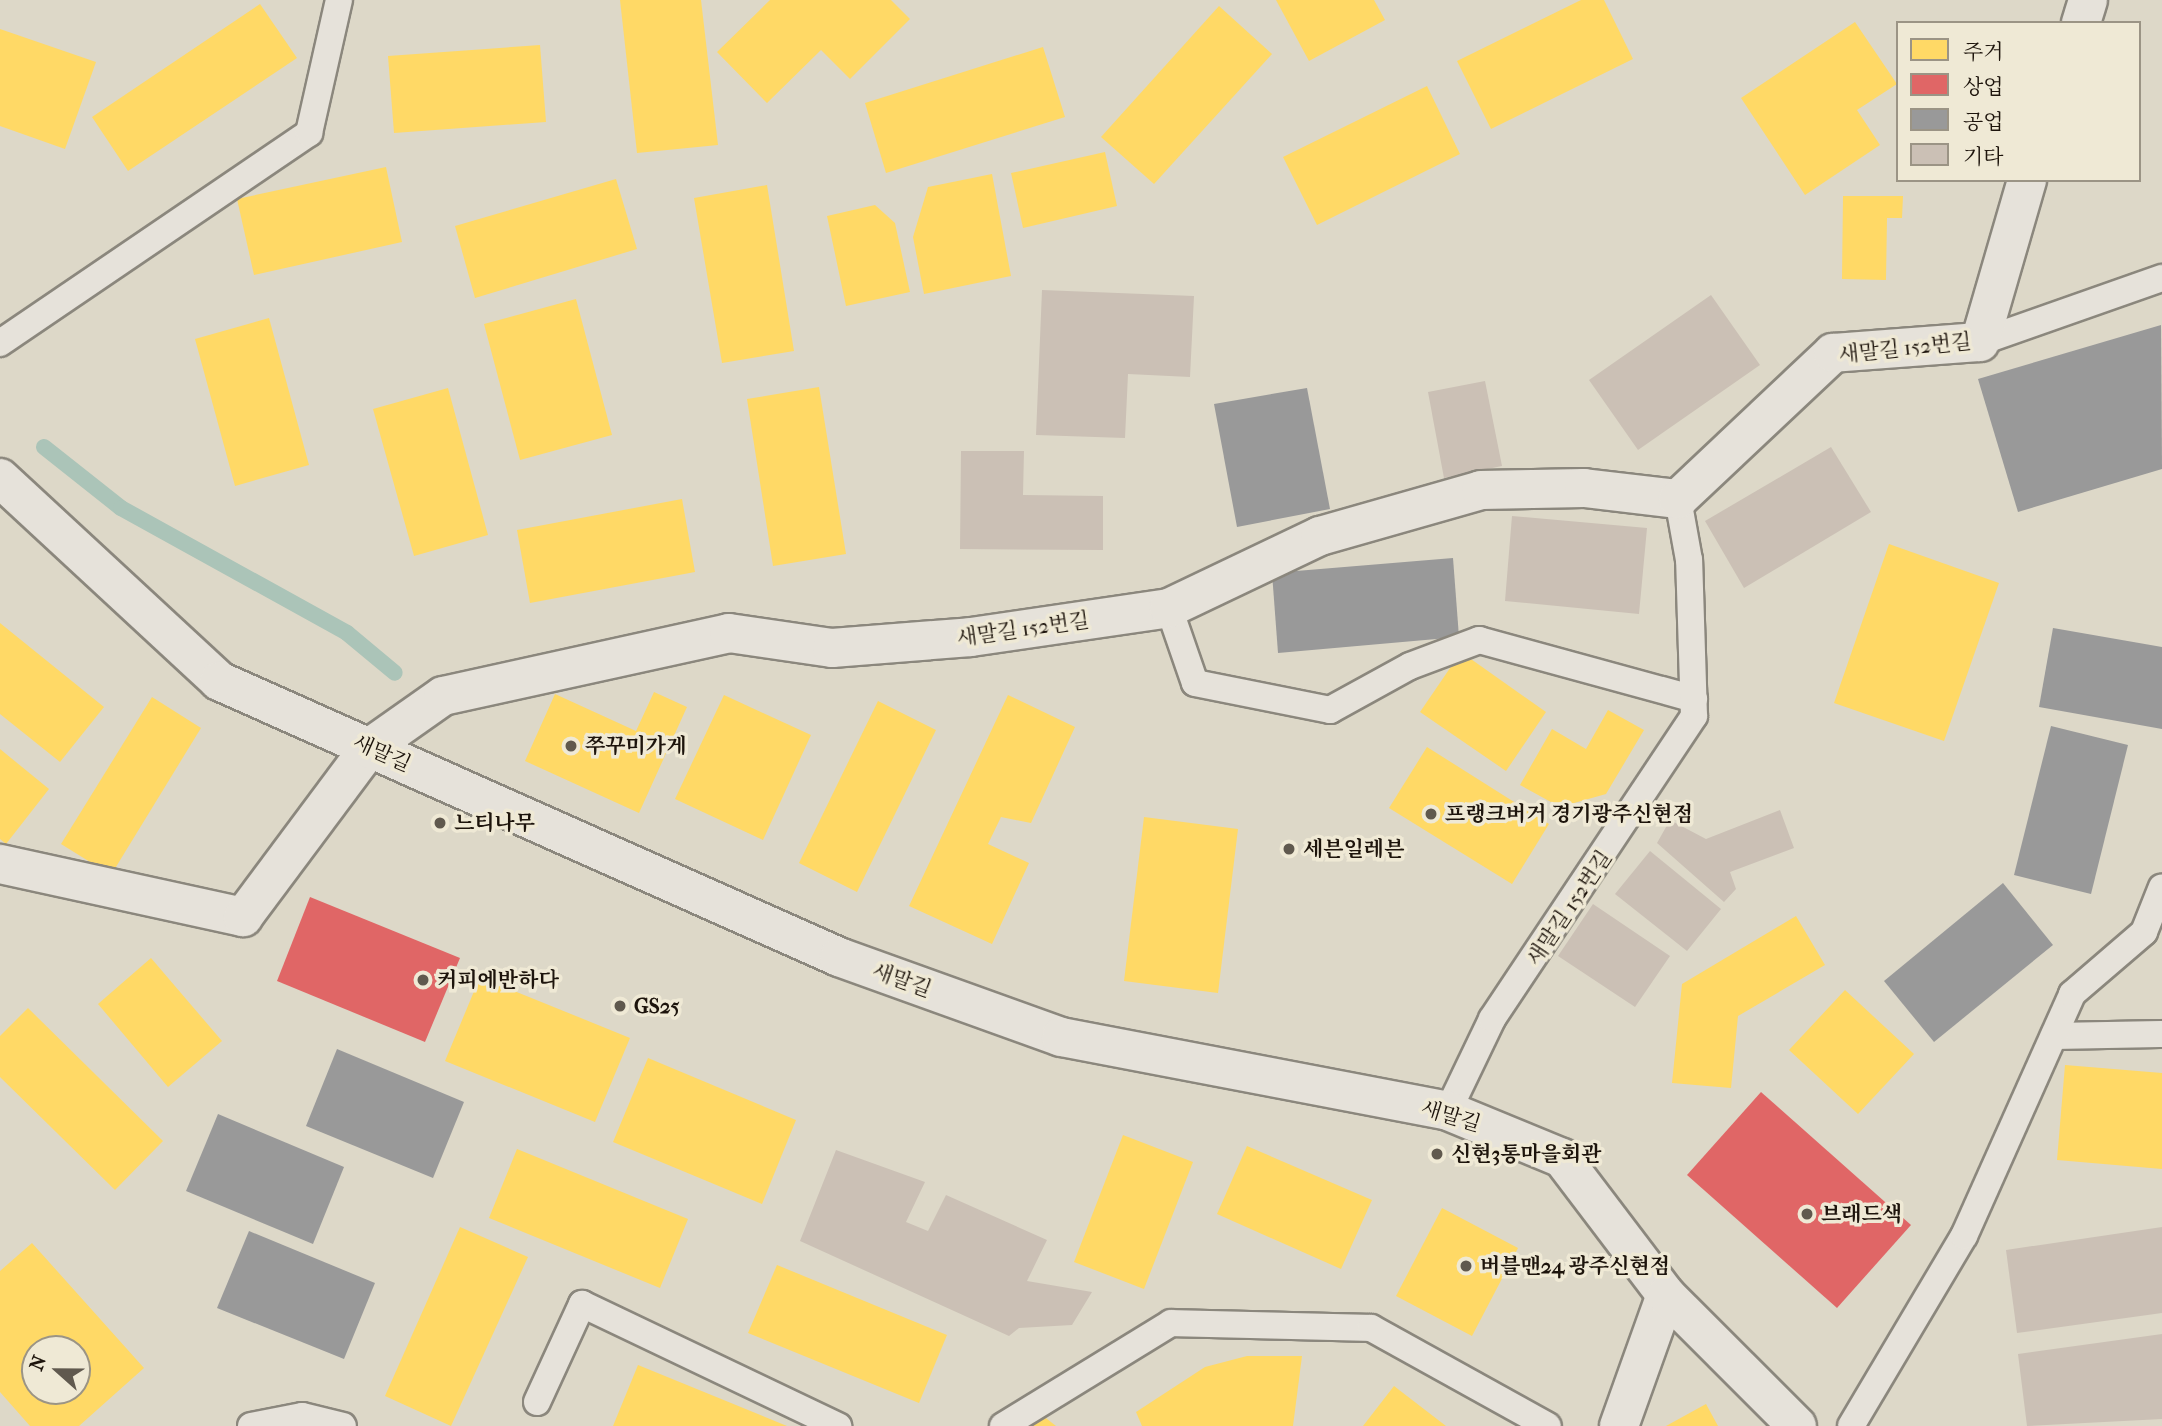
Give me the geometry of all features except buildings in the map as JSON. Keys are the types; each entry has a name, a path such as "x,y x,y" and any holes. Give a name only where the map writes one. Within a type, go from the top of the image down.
{"street":[{"path":"2082,21 2088,0"},
{"name":"새말길 152번길","path":"0,864 243,917 369,747 443,696 729,633 832,648 971,638 1169,608 1320,536 1481,490 1584,488 1678,499 1833,353 1980,342 2026,182"},
{"name":"새말길","path":"0,478 219,681 839,957 1061,1037 1448,1111 1562,1158 1667,1295 1797,1426"},
{"path":"1619,1426 1667,1295"}],"lane":[{"path":"0,343 309,133 339,0"},
{"path":"1980,342 2162,278"},
{"name":"새말길 152번길","path":"1448,1111 1492,1020 1694,716 1689,560 1678,499"},
{"path":"1169,608 1195,683 1330,710 1410,666 1479,640 1694,699"},
{"path":"1850,1426 1964,1236 2072,995 2144,932 2162,887"},
{"path":"2053,1036 2162,1034"},
{"path":"537,1402 582,1304 838,1426"},
{"path":"1003,1426 1171,1323 1371,1328 1548,1426"},
{"path":"251,1426 302,1416 343,1426"}],"waterway":[{"path":"44,447 121,508 347,633 395,673"}],"place":[{"name":"쭈꾸미가게","path":"571,746"},
{"name":"프랭크버거 경기광주신현점","path":"1431,814"},
{"name":"느티나무","path":"440,823"},
{"name":"세븐일레븐","path":"1289,849"},
{"name":"커피에반하다","path":"423,980"},
{"name":"GS25","path":"620,1006"},
{"name":"신현3통마을회관","path":"1437,1154"},
{"name":"브래드색","path":"1807,1214"},
{"name":"버블맨24 광주신현점","path":"1466,1266"}]}
